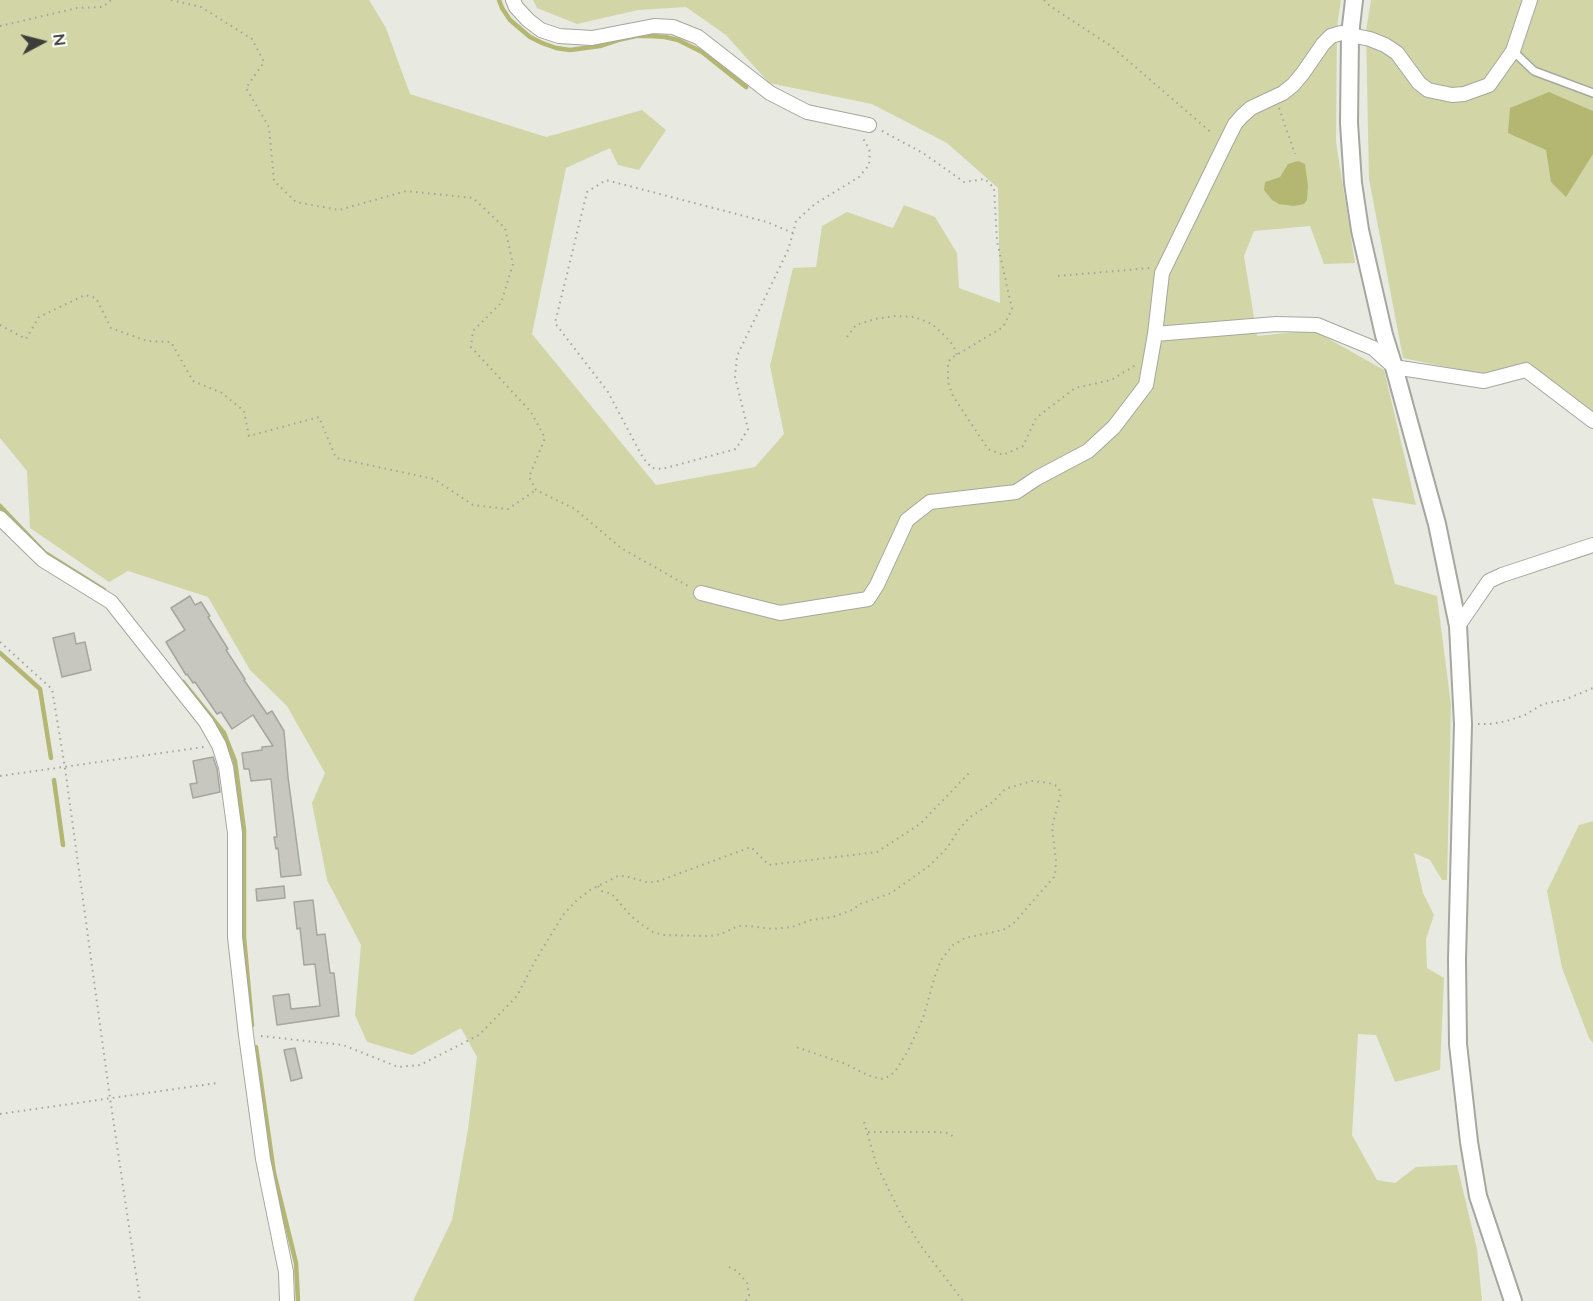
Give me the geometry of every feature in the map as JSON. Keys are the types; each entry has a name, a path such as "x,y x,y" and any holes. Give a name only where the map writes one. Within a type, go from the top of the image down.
{"street":[{"path":"513,0 528,20 541,30 558,36 592,38 654,26 673,27 698,37 771,93 807,112 864,129"},
{"path":"1354,0 1350,35 1349,123 1353,183 1363,242 1384,335 1437,525 1458,626 1463,724 1457,959 1458,1044 1469,1142 1478,1196 1513,1301"},
{"path":"701,593 780,613 868,599 877,585 907,520 930,502 1016,492 1037,478 1088,452 1113,427 1146,385 1162,273 1235,124 1242,116 1251,108 1283,93 1293,85 1323,44 1331,36 1341,33 1370,39 1385,45 1397,53 1419,83 1428,90 1452,95 1464,94 1489,85 1513,51 1530,0"},
{"path":"1155,334 1276,324 1317,325 1373,348 1394,367 1484,381 1526,370 1593,421"},
{"path":"0,518 43,560 111,602 206,722 219,745 226,767 235,833 235,937 246,1035 263,1159 286,1272 287,1301"},
{"path":"1458,626 1489,581 1593,545"}],"lane":[{"path":"1513,51 1534,71 1593,93"}],"path":[{"path":"0,26 77,8 103,7 111,0"},
{"path":"171,0 201,7 252,39 264,62 246,88 268,127 274,181 296,202 339,210 406,191 473,198 505,228 513,264 501,303 473,331 471,347 531,412 545,438 529,477 536,490 575,509 621,548 701,593"},
{"path":"1044,0 1111,46 1225,144"},
{"path":"1275,96 1295,154"},
{"path":"793,233 767,222 606,180 587,192 555,323 608,392 643,458 652,468 662,469 736,449 748,429 735,377 737,356 788,250 793,233 796,221 815,204 859,177 869,165 870,152 865,141 864,129 923,153 964,182 985,179 994,188 997,241 1012,309 1003,327 950,359 948,366 948,382 953,396 988,449 1003,455 1023,446 1036,418 1075,388 1112,380 1151,355"},
{"path":"1058,276 1153,268 1162,273"},
{"path":"0,325 26,339 39,317 85,295 96,298 111,328 147,341 171,342 193,381 222,393 244,411 249,436 319,417 336,458 434,479 473,506 508,509 536,490"},
{"path":"847,337 856,325 875,319 894,316 915,317 932,324 945,336 957,355"},
{"path":"0,642 52,689 140,1301"},
{"path":"1463,724 1490,724 1507,721 1525,715 1543,704 1564,700 1593,688"},
{"path":"0,777 219,745"},
{"path":"246,1035 343,1045 398,1067 420,1065 479,1035 517,996 563,915 590,890 618,876 656,882 750,847 769,865 877,852 920,824 970,772"},
{"path":"598,886 602,891 612,894 641,924 663,935 710,936 738,926 772,929 792,927 811,920 833,917 891,893 929,866 947,848 970,817 993,802 1005,789 1032,782 1058,786 1061,793 1052,827 1056,861 1055,876 1013,924 1003,930 965,938 953,945 941,960 934,976 923,1018 908,1051 890,1076 881,1079 867,1075 846,1064 796,1047"},
{"path":"0,1114 217,1083"},
{"path":"864,1122 877,1166 901,1214 921,1246 963,1301"},
{"path":"867,1132 937,1132 948,1133 954,1137"},
{"path":"729,1268 737,1271 747,1283 746,1301"}],"shaded area":[{"path":"0,0 369,0 386,28 410,94 546,137 642,110 666,130 639,170 618,165 610,148 566,168 532,334 656,485 755,467 784,434 770,366 793,268 816,267 822,226 847,212 893,228 904,205 935,217 957,253 959,288 1000,303 998,188 947,143 872,104 769,83 726,35 686,7 638,10 577,24 537,8 533,0 1341,0 1337,26 1336,142 1355,263 1324,264 1310,226 1254,231 1244,256 1257,336 1313,330 1384,370 1416,505 1372,498 1395,584 1437,596 1451,705 1447,880 1442,880 1430,860 1414,853 1423,893 1434,915 1426,939 1427,968 1444,978 1440,1070 1395,1082 1376,1035 1358,1034 1352,1135 1377,1180 1395,1183 1416,1167 1457,1165 1477,1249 1482,1301 413,1301 452,1220 468,1129 477,1057 461,1028 412,1055 367,1042 355,1015 361,945 327,880 312,803 325,773 287,706 250,670 208,597 128,571 109,582 30,528 27,471 0,438"},
{"path":"1371,0 1593,0 1593,415 1528,366 1484,375 1403,358 1369,179 1366,31"},
{"path":"1549,92 1593,111 1593,154 1566,197 1551,182 1546,150 1508,133 1510,108"},
{"path":"1298,161 1305,164 1307,200 1304,204 1294,206 1279,204 1272,200 1264,190 1265,182 1280,177 1288,164"},
{"path":"1593,821 1593,1043 1562,968 1547,891 1579,825"}],"building":[{"path":"190,596 195,605 201,602 244,680 267,714 272,711 284,731 301,875 281,877 278,848 276,849 274,837 277,837 271,779 251,781 249,769 244,769 242,753 273,746 253,715 232,729 221,712 217,714 195,682 193,683 186,675 166,642 185,630 171,608"},
{"path":"74,633 76,644 85,642 91,670 62,677 53,638"},
{"path":"213,757 220,792 193,798 190,784 197,783 193,761"},
{"path":"284,886 285,898 257,901 256,889"},
{"path":"313,900 317,935 325,934 330,973 334,973 339,1016 277,1025 273,996 289,994 291,1009 320,1006 315,964 304,965 300,928 297,929 294,902"},
{"path":"295,1048 302,1078 291,1081 284,1050"}],"waterway":[{"path":"499,0 510,20 530,37 556,48 570,50 600,46 636,36 665,37 678,40 702,52 746,87"},
{"path":"0,506 45,553 104,590"},
{"path":"0,653 40,689 51,758"},
{"path":"183,682 224,733 235,761 244,830 244,937 252,1025"},
{"path":"54,780 63,845"},
{"path":"256,1047 274,1173 296,1263 298,1301"}]}
